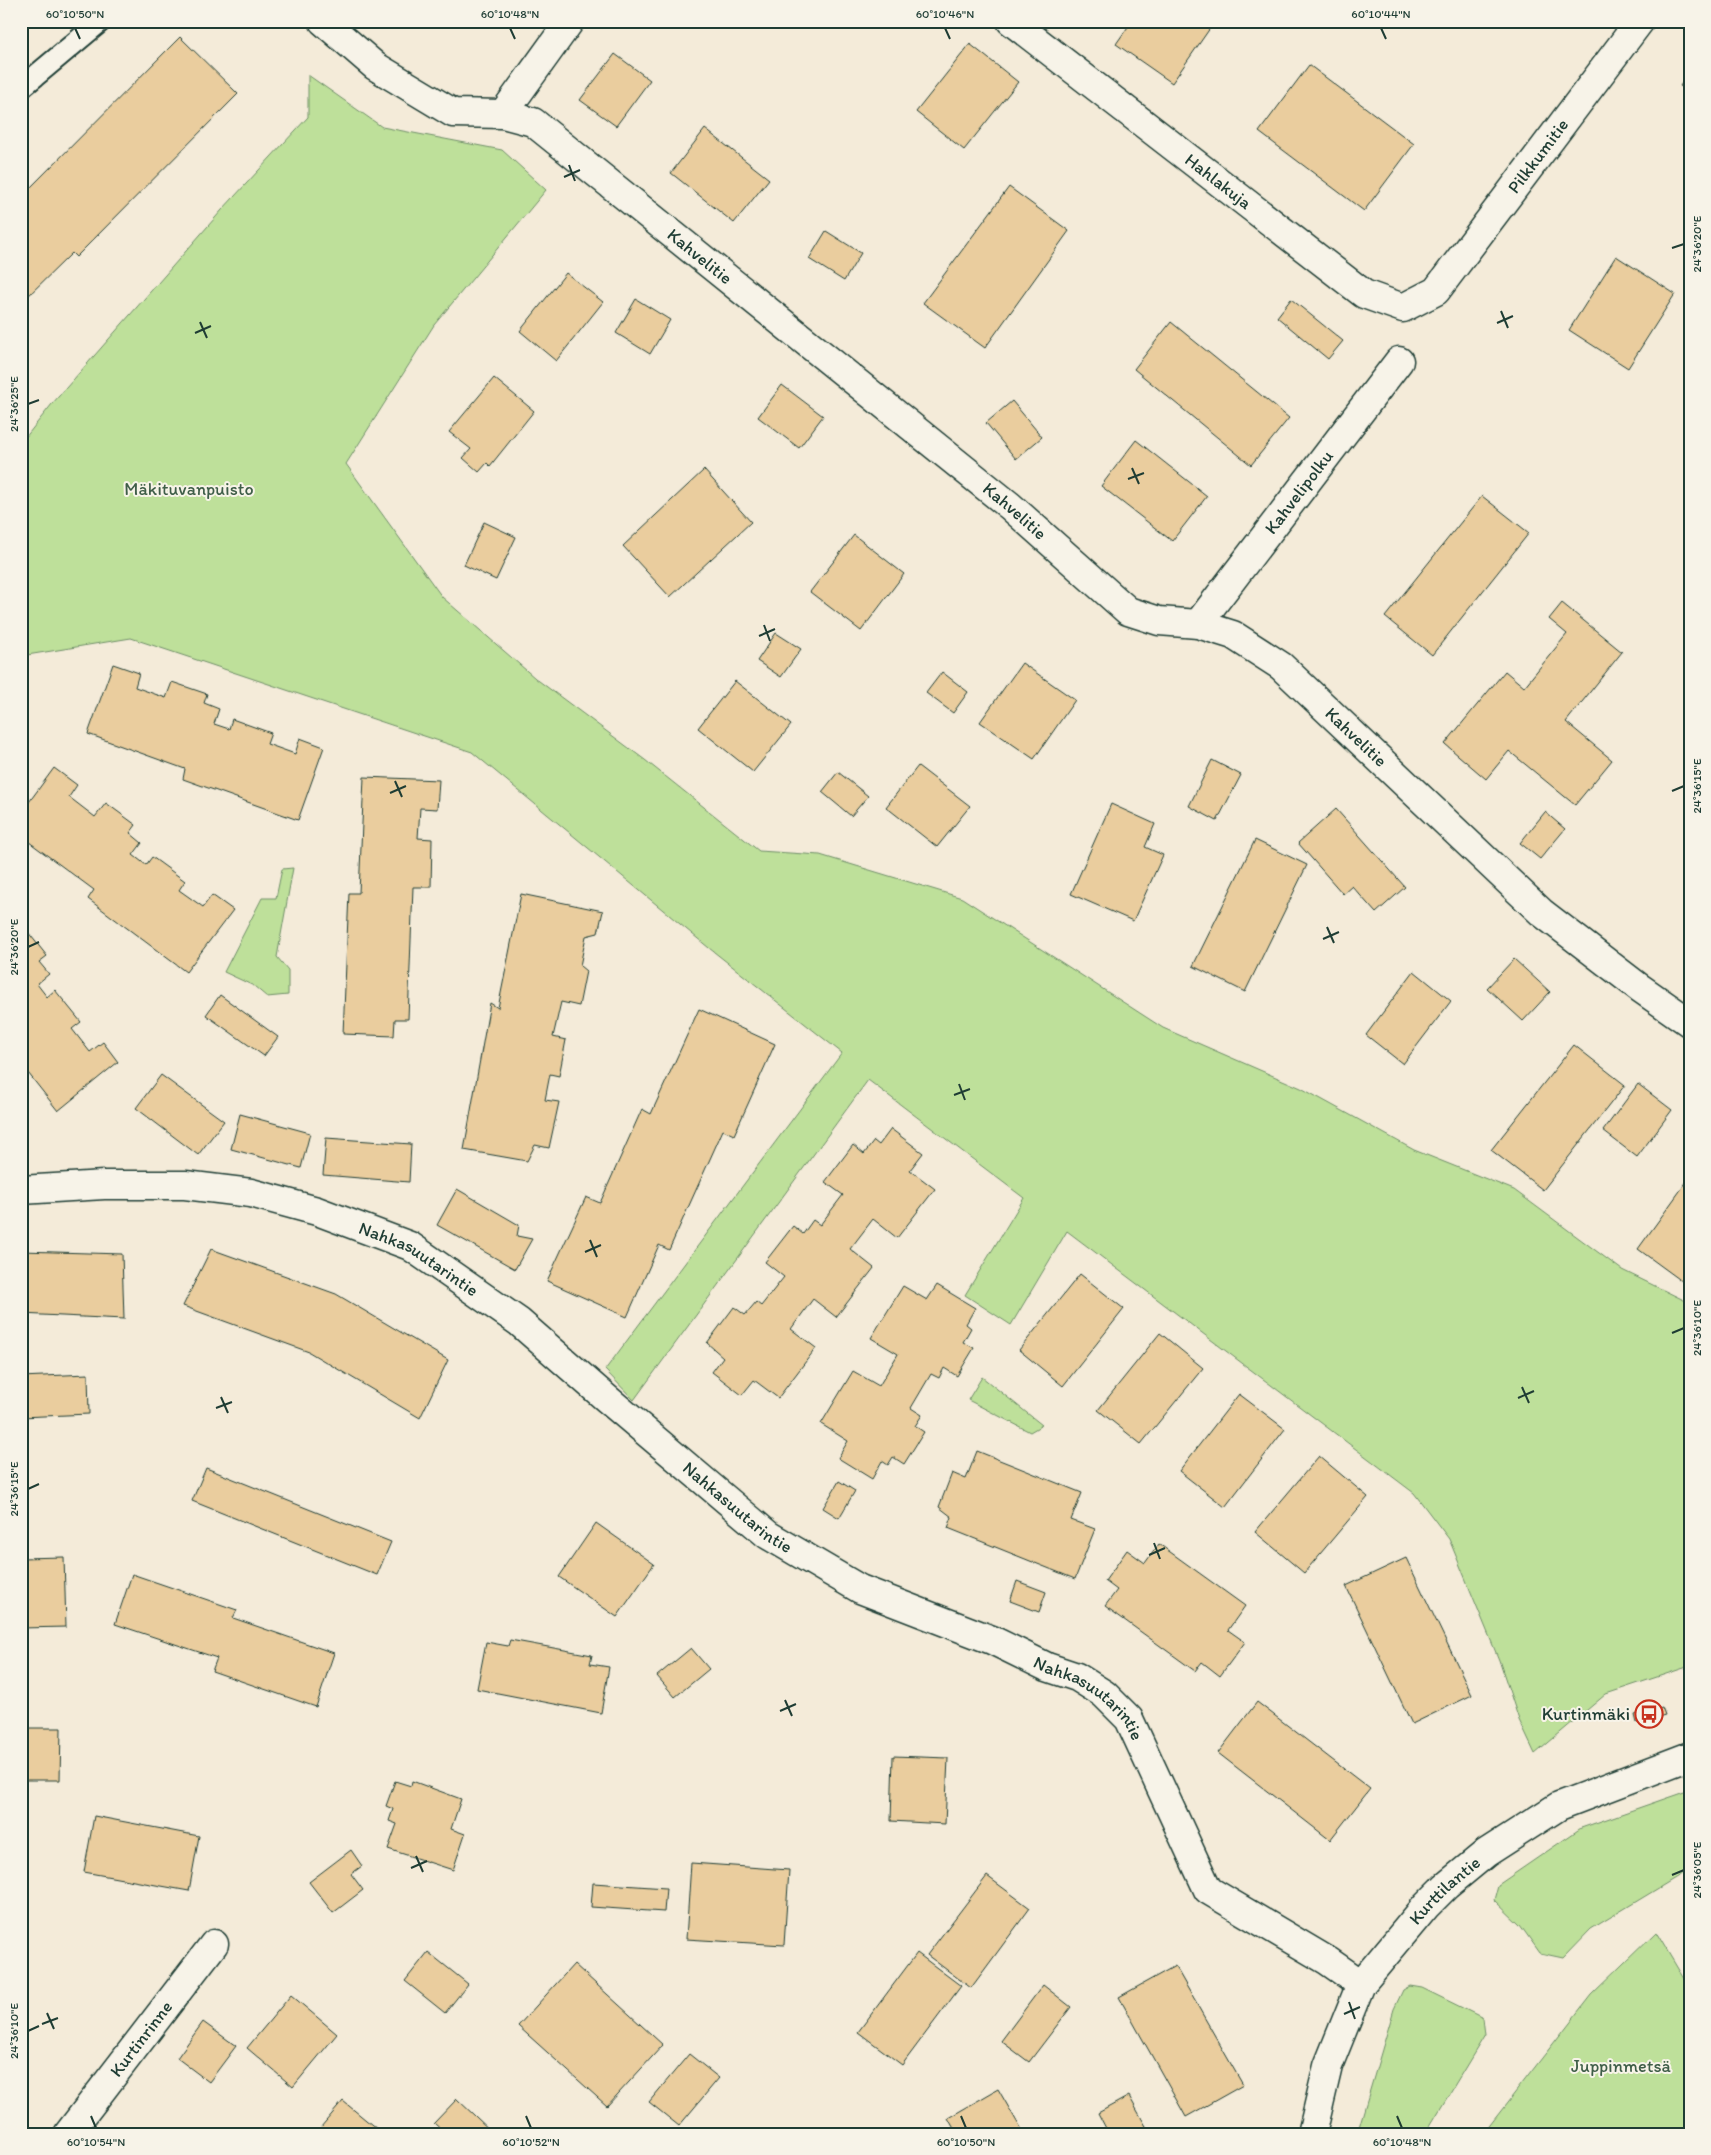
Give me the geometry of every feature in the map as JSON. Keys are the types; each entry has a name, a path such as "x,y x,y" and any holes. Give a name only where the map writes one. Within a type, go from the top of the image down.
{"street":[{"name":"Kahvelitie","path":"323,21 375,66 453,113 503,114 533,122 1010,506 1128,611 1159,620 1198,624 1233,635 1281,666 1541,912 1640,988 1690,1023"},
{"path":"503,114 570,21"},
{"name":"Hahlakuja","path":"1011,21 1364,294 1403,308 1436,291"},
{"name":"Pilkkumitie","path":"1436,291 1640,21"},
{"name":"Kahvelipolku","path":"1198,624 1399,361"},
{"name":"Nahkasuutarintie","path":"21,1190 104,1185 185,1185 251,1193 317,1212 410,1246 519,1322 768,1535 860,1589 992,1640 1047,1667 1076,1677 1104,1694 1129,1719 1208,1890 1328,1961 1361,1984"},
{"name":"Kurttilantie","path":"1312,2134 1328,2066 1361,1984 1426,1906 1446,1886 1486,1853 1559,1806 1690,1756"},
{"name":"Kurtinrinne","path":"68,2134 214,1944"}],"lane":[{"path":"21,88 101,21"}],"green space":[{"name":"Mäkituvanpuisto","path":"308,75 382,127 502,150 546,190 434,325 346,464 442,597 535,678 645,760 759,851 820,855 962,898 1163,1028 1301,1088 1414,1150 1514,1190 1622,1270 1690,1303 1690,1666 1606,1694 1535,1754 1519,1720 1499,1660 1449,1539 1414,1493 1067,1231 1011,1325 965,1295 1024,1198 868,1080 634,1400 605,1370 842,1053 709,948 472,752 131,638 21,656 21,443 52,404 222,210 308,117"},
{"path":"293,868 277,957 288,970 288,995 267,997 254,986 224,972 262,898 276,898 282,869"},
{"path":"982,1377 1042,1425 1030,1432 968,1400"},
{"path":"1690,1790 1690,1869 1591,1929 1563,1958 1540,1953 1520,1925 1494,1900 1498,1885 1581,1828"},
{"name":"Juppinmetsä","path":"1656,1932 1690,1989 1690,2134 1483,2134 1591,1995"},
{"path":"1410,1986 1422,1988 1483,2018 1485,2035 1425,2134 1357,2134 1394,2009 1403,1990"}],"building":[{"path":"1132,21 1215,21 1172,83 1116,44"},
{"path":"180,37 238,94 76,257 72,253 21,303 21,194 23,195"},
{"path":"970,44 1018,82 964,150 916,112"},
{"path":"615,54 650,80 616,126 580,100"},
{"path":"1309,65 1414,144 1364,211 1259,132"},
{"path":"1690,71 1690,92 1680,86"},
{"path":"705,129 769,179 734,223 671,173"},
{"path":"1009,187 1069,231 985,348 923,303"},
{"path":"826,231 861,253 844,281 809,259"},
{"path":"1616,256 1675,294 1628,368 1569,330"},
{"path":"566,273 603,302 556,361 520,331"},
{"path":"636,299 670,320 650,354 616,333"},
{"path":"1291,299 1343,341 1328,359 1277,317"},
{"path":"1171,322 1289,418 1251,465 1134,369"},
{"path":"494,378 534,411 490,466 487,463 479,472 463,458 471,449 449,432"},
{"path":"782,385 823,416 799,448 758,417"},
{"path":"1012,401 1042,437 1016,459 986,423"},
{"path":"1136,440 1207,496 1172,541 1101,486"},
{"path":"704,470 751,522 670,597 623,546"},
{"path":"1482,496 1529,533 1432,655 1385,617"},
{"path":"484,522 516,537 496,580 464,565"},
{"path":"854,535 904,574 861,631 810,592"},
{"path":"1562,603 1622,652 1566,722 1612,760 1575,805 1509,751 1486,779 1445,744 1505,671 1524,687 1567,634 1549,619"},
{"path":"776,633 801,649 781,677 757,661"},
{"path":"1022,663 1075,700 1034,759 980,722"},
{"path":"113,664 139,673 135,687 166,698 172,682 207,694 204,703 219,709 214,724 229,729 232,719 271,733 267,744 295,754 300,738 324,747 298,820 183,779 185,769 88,734"},
{"path":"942,672 968,692 953,713 926,693"},
{"path":"735,681 791,725 753,772 698,728"},
{"path":"1212,760 1241,775 1217,821 1189,806"},
{"path":"918,766 970,806 937,847 886,807"},
{"path":"54,768 77,785 69,797 95,817 106,803 136,825 130,833 142,843 133,855 146,865 152,857 185,881 179,890 203,907 212,895 233,910 186,972 88,899 94,890 21,836 21,813"},
{"path":"838,772 868,796 851,816 822,792"},
{"path":"364,777 439,780 437,809 420,808 418,838 432,839 431,887 413,887 408,1019 395,1019 394,1036 343,1034 349,893 359,893"},
{"path":"1111,804 1155,824 1145,847 1163,855 1133,921 1071,894"},
{"path":"1336,809 1405,887 1376,913 1352,886 1343,894 1298,843"},
{"path":"1545,812 1565,829 1540,859 1520,843"},
{"path":"1255,840 1307,865 1245,992 1193,966"},
{"path":"521,894 603,911 598,933 586,936 580,966 586,971 579,1006 561,1002 553,1037 566,1040 559,1076 550,1074 545,1100 559,1102 549,1148 535,1145 527,1161 464,1150 490,1003 498,1008"},
{"path":"23,926 47,956 39,962 49,974 37,984 47,997 55,990 81,1022 72,1029 90,1052 103,1042 118,1062 58,1111 21,1064 21,928"},
{"path":"1514,959 1550,992 1523,1021 1487,988"},
{"path":"1414,971 1451,1001 1403,1064 1366,1035"},
{"path":"220,995 278,1037 264,1056 206,1015"},
{"path":"699,1009 775,1044 734,1135 723,1130 669,1250 659,1245 627,1317 547,1281 586,1197 600,1203 642,1109 651,1114"},
{"path":"1574,1045 1625,1085 1543,1190 1491,1150"},
{"path":"161,1075 224,1121 198,1155 136,1108"},
{"path":"1638,1084 1672,1110 1637,1157 1603,1131"},
{"path":"240,1114 310,1133 301,1168 231,1149"},
{"path":"891,1129 923,1153 910,1170 935,1189 897,1238 873,1219 850,1249 874,1268 836,1317 813,1299 791,1329 816,1348 778,1398 754,1380 742,1395 712,1372 723,1357 707,1343 734,1307 745,1315 756,1302 761,1306 784,1277 765,1262 793,1226 803,1234 813,1220 820,1225 843,1195 825,1182 853,1145 864,1154 874,1141 879,1145"},
{"path":"326,1138 411,1144 409,1182 323,1175"},
{"path":"1690,1177 1690,1287 1638,1249"},
{"path":"457,1189 519,1225 517,1236 532,1239 515,1269 437,1225"},
{"path":"211,1249 336,1294 448,1360 420,1418 309,1352 183,1306"},
{"path":"21,1251 122,1254 124,1319 21,1314"},
{"path":"1080,1274 1124,1309 1063,1386 1019,1350"},
{"path":"937,1285 975,1308 966,1324 971,1328 963,1342 974,1348 957,1376 944,1368 939,1378 931,1374 911,1408 922,1415 915,1426 924,1432 904,1464 893,1457 888,1465 882,1461 872,1479 838,1458 848,1441 821,1424 853,1371 879,1386 898,1354 871,1338 903,1286 927,1300"},
{"path":"1160,1333 1203,1368 1141,1444 1098,1410"},
{"path":"88,1374 89,1414 21,1417 21,1377"},
{"path":"1239,1394 1285,1429 1225,1507 1179,1471"},
{"path":"977,1451 1082,1493 1071,1520 1095,1529 1075,1579 948,1528 952,1517 939,1507 952,1473 966,1479"},
{"path":"1319,1456 1368,1497 1304,1573 1255,1532"},
{"path":"206,1468 391,1542 377,1575 192,1501"},
{"path":"839,1481 855,1491 839,1518 823,1508"},
{"path":"596,1523 654,1564 617,1617 559,1577"},
{"path":"1159,1544 1245,1606 1228,1630 1245,1642 1220,1676 1202,1662 1195,1671 1105,1606 1117,1590 1105,1581 1127,1550 1145,1563"},
{"path":"64,1557 66,1627 21,1628 21,1558"},
{"path":"1406,1558 1472,1695 1412,1724 1346,1586"},
{"path":"132,1574 237,1610 233,1618 334,1653 316,1707 212,1671 217,1658 115,1624"},
{"path":"1017,1581 1046,1592 1039,1612 1010,1601"},
{"path":"510,1640 592,1655 590,1664 609,1667 601,1713 477,1689 486,1642 508,1646"},
{"path":"691,1648 709,1669 675,1697 657,1676"},
{"path":"1257,1702 1370,1789 1330,1840 1218,1753"},
{"path":"1662,1707 1665,1715 1637,1723 1635,1715"},
{"path":"21,1728 61,1728 60,1780 21,1780"},
{"path":"893,1756 948,1758 945,1824 891,1821"},
{"path":"395,1781 411,1786 412,1781 461,1799 451,1829 465,1834 453,1870 388,1849 397,1824 389,1821 393,1809 386,1806"},
{"path":"94,1816 199,1836 189,1891 84,1872"},
{"path":"351,1850 362,1866 351,1874 363,1890 333,1913 309,1882"},
{"path":"691,1863 789,1870 784,1945 686,1939"},
{"path":"987,1876 1030,1908 971,1988 927,1955"},
{"path":"593,1883 666,1888 664,1912 591,1907"},
{"path":"428,1952 468,1984 445,2013 405,1981"},
{"path":"917,1953 961,1986 902,2065 858,2032"},
{"path":"574,1964 663,2045 607,2106 518,2026"},
{"path":"1175,1966 1243,2085 1186,2117 1119,1997"},
{"path":"1043,1985 1071,2007 1029,2062 1001,2041"},
{"path":"291,1995 337,2034 293,2087 247,2048"},
{"path":"203,2022 236,2046 209,2082 177,2058"},
{"path":"689,2054 719,2078 679,2126 649,2102"},
{"path":"998,2089 1024,2134 957,2134 948,2118"},
{"path":"1129,2096 1147,2128 1138,2134 1109,2134 1098,2113"},
{"path":"457,2099 494,2134 446,2134 434,2123"},
{"path":"343,2101 383,2134 315,2134"}],"place":[{"name":"Kurtinmäki","path":"1649,1714"}]}
